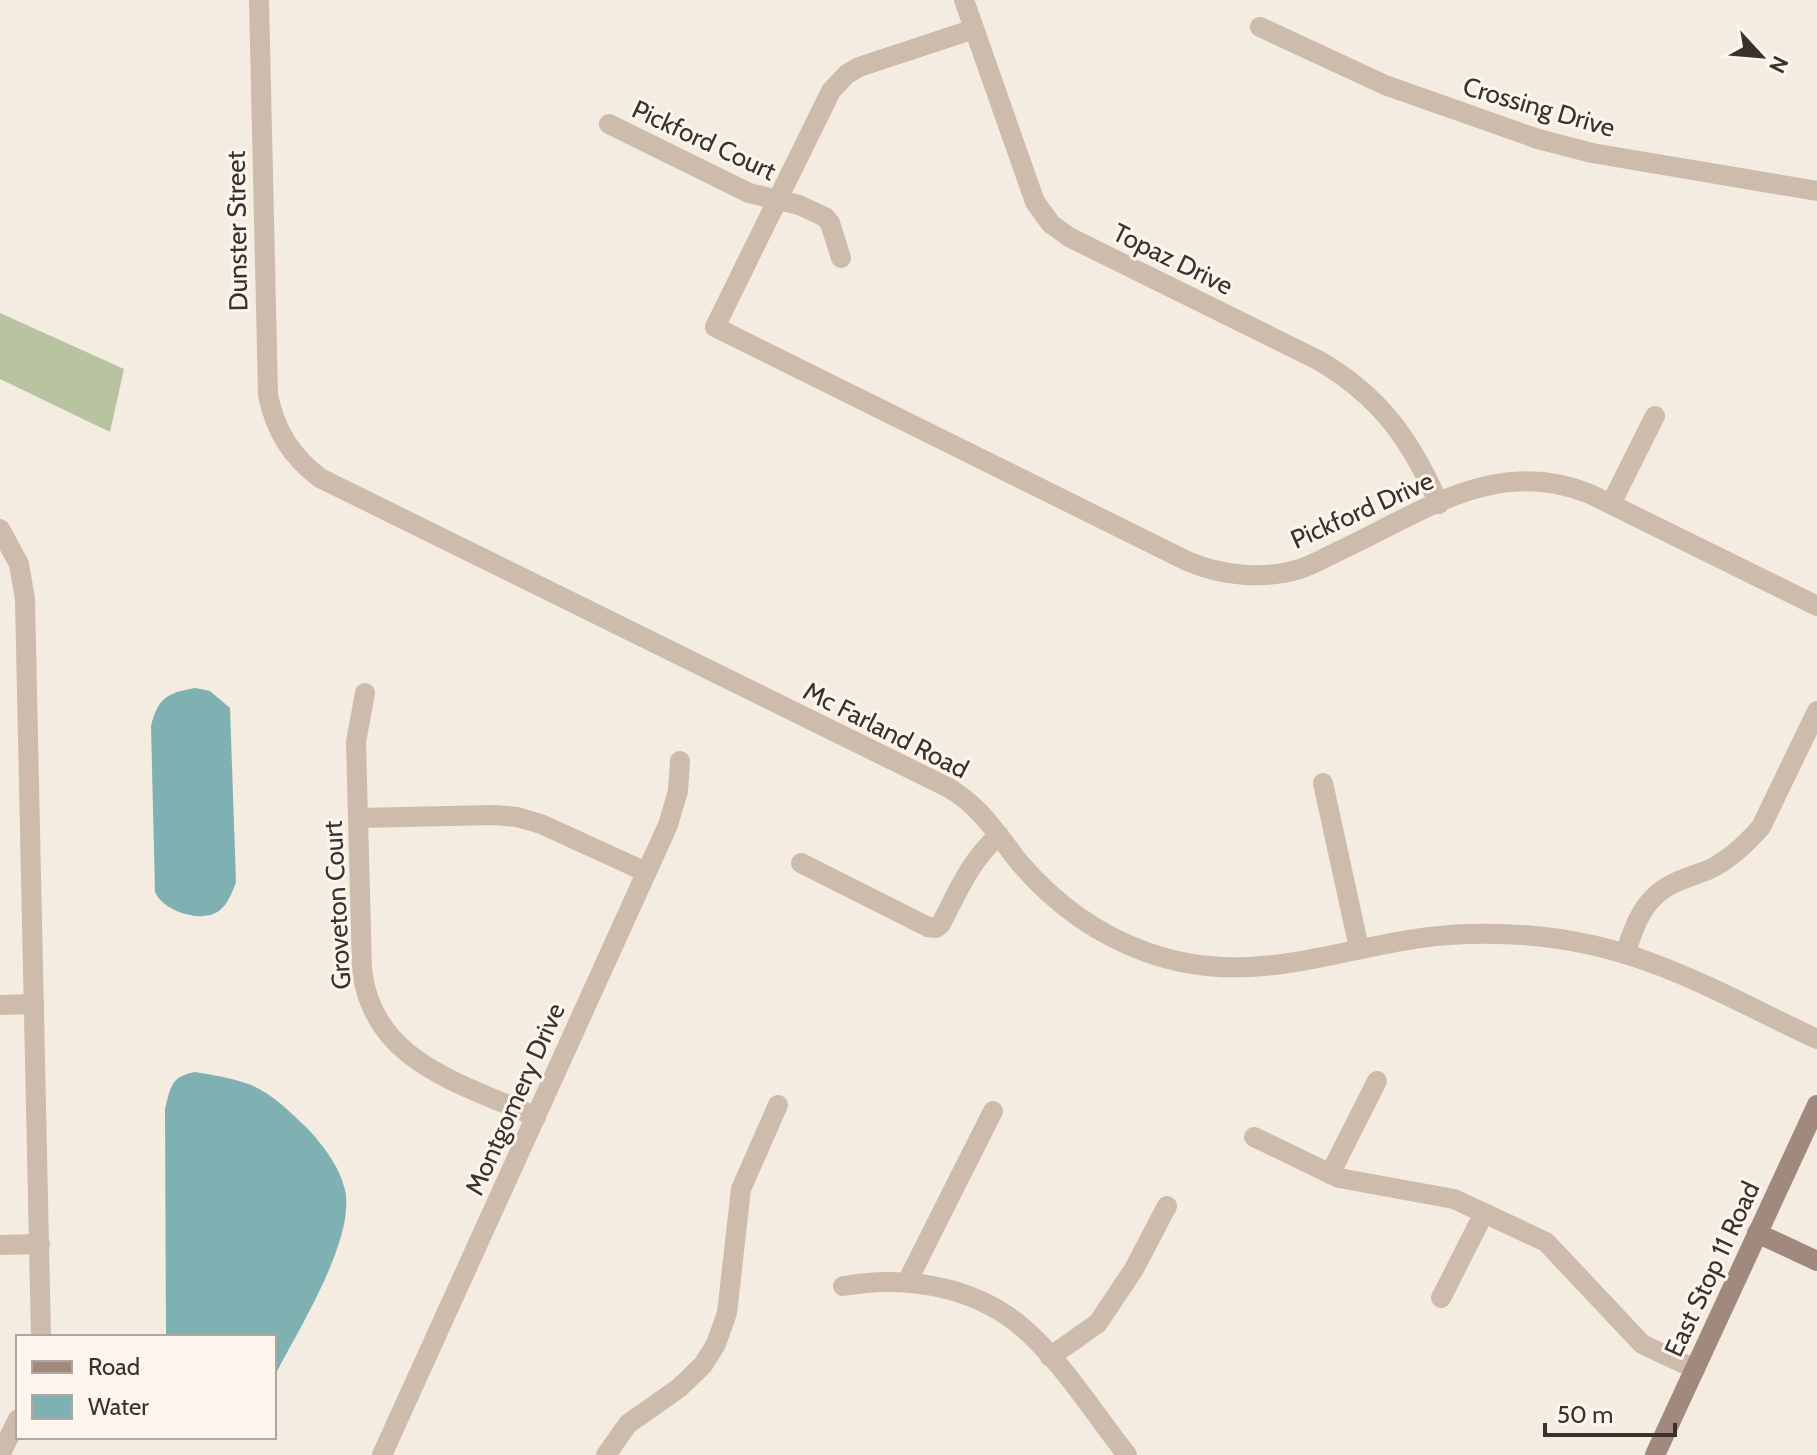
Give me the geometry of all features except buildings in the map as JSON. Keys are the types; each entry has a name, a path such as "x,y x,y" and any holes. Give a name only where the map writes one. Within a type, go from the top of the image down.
{"main road":[{"name":"East Stop 11 Road","path":"1655,1455 1817,1105"},
{"path":"1757,1233 1817,1261"}],"street":[{"name":"Dunster Street","path":"259,0 268,395 273,418 293,454"},
{"name":"Topaz Drive","path":"964,0 1035,202 1051,224 1069,237 1345,376 1398,427 1419,460 1439,504"},
{"name":"Crossing Drive","path":"1260,27 1402,92 1561,146 1817,191"},
{"name":"Pickford Court","path":"715,327 831,91 847,74 859,67 974,29"},
{"name":"Pickford Court","path":"609,124 749,193 799,205 827,219 841,258"},
{"name":"Pickford Drive","path":"715,327 1187,561 1220,572 1251,575 1301,569 1485,485 1518,480 1567,485 1817,606"},
{"path":"1611,504 1655,416"},
{"name":"Mc Farland Road","path":"293,454 336,487 935,780 976,807 1032,877 1068,909 1114,938 1159,956 1206,966 1262,968 1439,935 1505,934 1562,940 1625,954 1671,971 1817,1039"},
{"path":"0,529 19,564 25,599 41,1335"},
{"name":"Groveton Court","path":"365,693 356,742 362,979 375,1016 391,1040 419,1063 536,1117"},
{"path":"1625,954 1633,929 1651,899 1682,878 1714,866 1748,841 1761,827 1817,711"},
{"name":"Montgomery Drive","path":"382,1455 646,872 673,809 680,779 680,761"},
{"path":"1323,783 1359,948"},
{"path":"359,818 517,817 541,824 646,872"},
{"path":"801,863 928,927 936,928 980,852 999,835"},
{"path":"0,1005 34,1004"},
{"path":"1330,1174 1377,1081"},
{"path":"606,1455 628,1424 679,1388 703,1365 716,1344 727,1313 741,1189 778,1105"},
{"path":"907,1282 993,1111"},
{"path":"1254,1137 1339,1178 1454,1199 1546,1242 1642,1344 1695,1369"},
{"path":"1050,1357 1098,1323 1134,1269 1167,1206"},
{"path":"1441,1298 1484,1213"},
{"path":"0,1245 40,1244"},
{"path":"843,1286 907,1282 946,1288 997,1310 1035,1338 1127,1455"},
{"path":"0,1455 16,1423"}],"green space":[{"path":"0,313 124,369 110,432 0,379"}],"water":[{"path":"195,688 210,691 230,708 236,882 222,909 206,916 189,915 172,909 155,892 151,726 165,698"},
{"path":"195,1072 232,1079 268,1094 307,1128 325,1149 345,1190 342,1234 333,1259 276,1373 276,1335 166,1335 165,1109 176,1080"}]}
